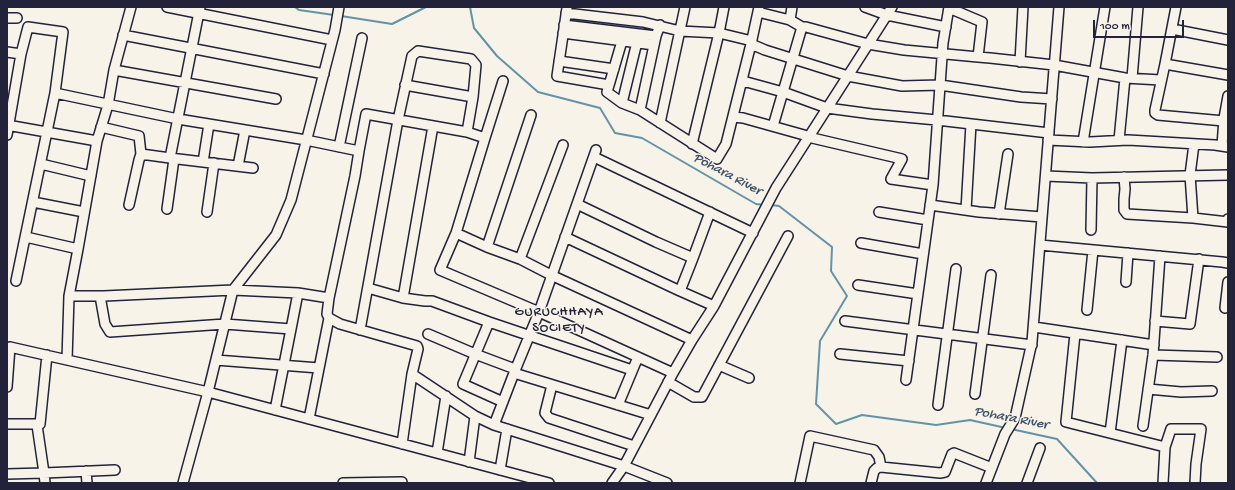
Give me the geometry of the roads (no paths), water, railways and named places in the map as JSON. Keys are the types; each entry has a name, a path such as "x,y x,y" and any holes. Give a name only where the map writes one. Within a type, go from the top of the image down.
{"street":[{"path":"66,360 69,296 90,176 97,141 108,105 114,70 131,7"},
{"path":"167,7 200,10 332,40"},
{"path":"183,483 208,392 233,290 276,235 291,200 335,30 339,7"},
{"path":"660,123 685,7"},
{"path":"692,144 724,7"},
{"path":"790,20 792,7"},
{"path":"865,7 887,15 946,27"},
{"path":"612,483 624,466 692,340 714,306 776,188 892,7"},
{"path":"1020,62 1023,7"},
{"path":"989,482 992,468 1005,434 1015,418 1032,344 1059,7"},
{"path":"1083,142 1105,7"},
{"path":"1120,140 1138,7"},
{"path":"1176,7 1155,113 1158,115 1224,121"},
{"path":"906,380 933,185 943,43 949,8 982,22 978,57"},
{"path":"622,40 607,92 622,103 640,110 717,159 726,144 734,117 759,9 790,20 802,27 868,44 904,50 1054,65 1129,78 1161,80"},
{"path":"167,210 172,158 178,119 200,10"},
{"path":"609,85 558,76 567,10 660,25 680,31 719,33 752,42 765,50 848,76 902,86 940,85 1014,96 1052,99"},
{"path":"7,18 17,18"},
{"path":"640,110 655,40 660,25"},
{"path":"7,135 11,91 28,27 63,32 55,93 16,281"},
{"path":"773,126 802,27"},
{"path":"564,29 655,40"},
{"path":"564,29 637,42 655,40"},
{"path":"1172,29 1228,40"},
{"path":"123,35 324,74"},
{"path":"339,147 362,38"},
{"path":"622,103 637,42"},
{"path":"360,330 405,85 412,56 418,51 470,59 476,65 473,97 467,132"},
{"path":"7,52 21,54"},
{"path":"559,61 614,69"},
{"path":"1165,64 1202,69 1228,75"},
{"path":"114,70 185,84 276,99"},
{"path":"503,81 456,233 440,270 539,312 673,373"},
{"path":"742,81 783,92 827,108 971,124 1083,142 1120,140 1225,147 1224,121 1228,96"},
{"path":"405,85 473,97"},
{"path":"55,93 178,119 306,140 359,151"},
{"path":"309,419 329,318 327,314 329,298 355,176 366,114 467,132 485,138"},
{"path":"487,246 531,116"},
{"path":"734,117 804,134 808,138 902,159 891,179 933,185"},
{"path":"203,162 209,124"},
{"path":"966,210 971,124"},
{"path":"8,125 97,141"},
{"path":"403,298 433,126"},
{"path":"101,127 139,136 142,154 139,160 129,205"},
{"path":"238,166 244,130"},
{"path":"1193,218 1190,175 1194,144"},
{"path":"520,259 563,145"},
{"path":"494,425 514,371 539,312 595,153 753,233"},
{"path":"142,154 253,168"},
{"path":"999,214 1008,154"},
{"path":"207,212 214,163"},
{"path":"41,164 90,176"},
{"path":"1046,176 1092,178 1228,175"},
{"path":"1124,177 1124,210 1127,214 1193,218 1228,222 1228,219"},
{"path":"1091,230 1092,178"},
{"path":"33,202 84,212"},
{"path":"577,204 693,258"},
{"path":"930,205 999,214 1042,217"},
{"path":"680,291 710,212"},
{"path":"879,212 928,220"},
{"path":"456,233 520,259 551,275 692,340"},
{"path":"668,382 694,397 702,397 788,236"},
{"path":"26,237 78,249"},
{"path":"565,237 714,306"},
{"path":"861,244 924,254"},
{"path":"1040,245 1228,263"},
{"path":"1087,310 1093,250"},
{"path":"1126,282 1128,253"},
{"path":"1143,426 1154,345 1160,256"},
{"path":"1155,321 1190,324 1198,259"},
{"path":"938,405 956,269"},
{"path":"975,394 991,275"},
{"path":"1225,308 1228,282"},
{"path":"858,285 918,294"},
{"path":"368,288 403,298 425,301 432,300 488,322 632,370"},
{"path":"69,296 233,290 298,293 329,298"},
{"path":"274,410 298,293"},
{"path":"100,296 105,324 110,332 225,324 291,329"},
{"path":"329,318 340,324 417,346 418,349 412,374 402,444"},
{"path":"846,321 1032,344"},
{"path":"488,322 463,384 503,402"},
{"path":"1034,327 1154,345"},
{"path":"428,334 514,371 552,385 651,415"},
{"path":"1075,334 1066,422 1166,447"},
{"path":"1110,433 1122,340"},
{"path":"7,387 9,346 208,392 550,483"},
{"path":"840,354 909,361"},
{"path":"7,424 40,424 47,355"},
{"path":"1153,355 1217,357"},
{"path":"618,404 638,357"},
{"path":"216,360 319,368"},
{"path":"719,366 749,378"},
{"path":"412,374 475,416 494,425 624,466 667,483"},
{"path":"552,385 545,413 549,418 634,446"},
{"path":"1148,389 1181,392 1212,391"},
{"path":"437,453 446,396"},
{"path":"469,462 475,416"},
{"path":"36,424 38,425 45,483"},
{"path":"500,470 507,429"},
{"path":"1163,483 1166,447 1171,429 1202,429 1196,464 1195,483"},
{"path":"800,483 810,436 874,450 879,457 881,467"},
{"path":"1027,483 1040,448"},
{"path":"871,483 874,471 876,468 881,467 940,473 945,472 952,454 954,453 992,468"},
{"path":"7,483 7,474 115,470"},
{"path":"86,471 87,483"},
{"path":"343,483 402,482"}],"waterway":[{"name":"Pohara River","path":"295,7 299,10 334,15"},
{"name":"Pohara River","path":"341,16 392,24 426,7"},
{"name":"Pohara River","path":"470,7 474,28 497,56 538,92 600,108 615,133 642,138 756,204 765,205"},
{"name":"Pohara River","path":"771,205 779,206 832,247 831,271 847,296 820,341 816,404 836,424 862,415 936,425 970,420 1006,428"},
{"name":"Pohara River","path":"1011,429 1057,439 1097,483"}],"district":[{"name":"GURUCHHAYA SOCIETY","path":"559,322"}]}
